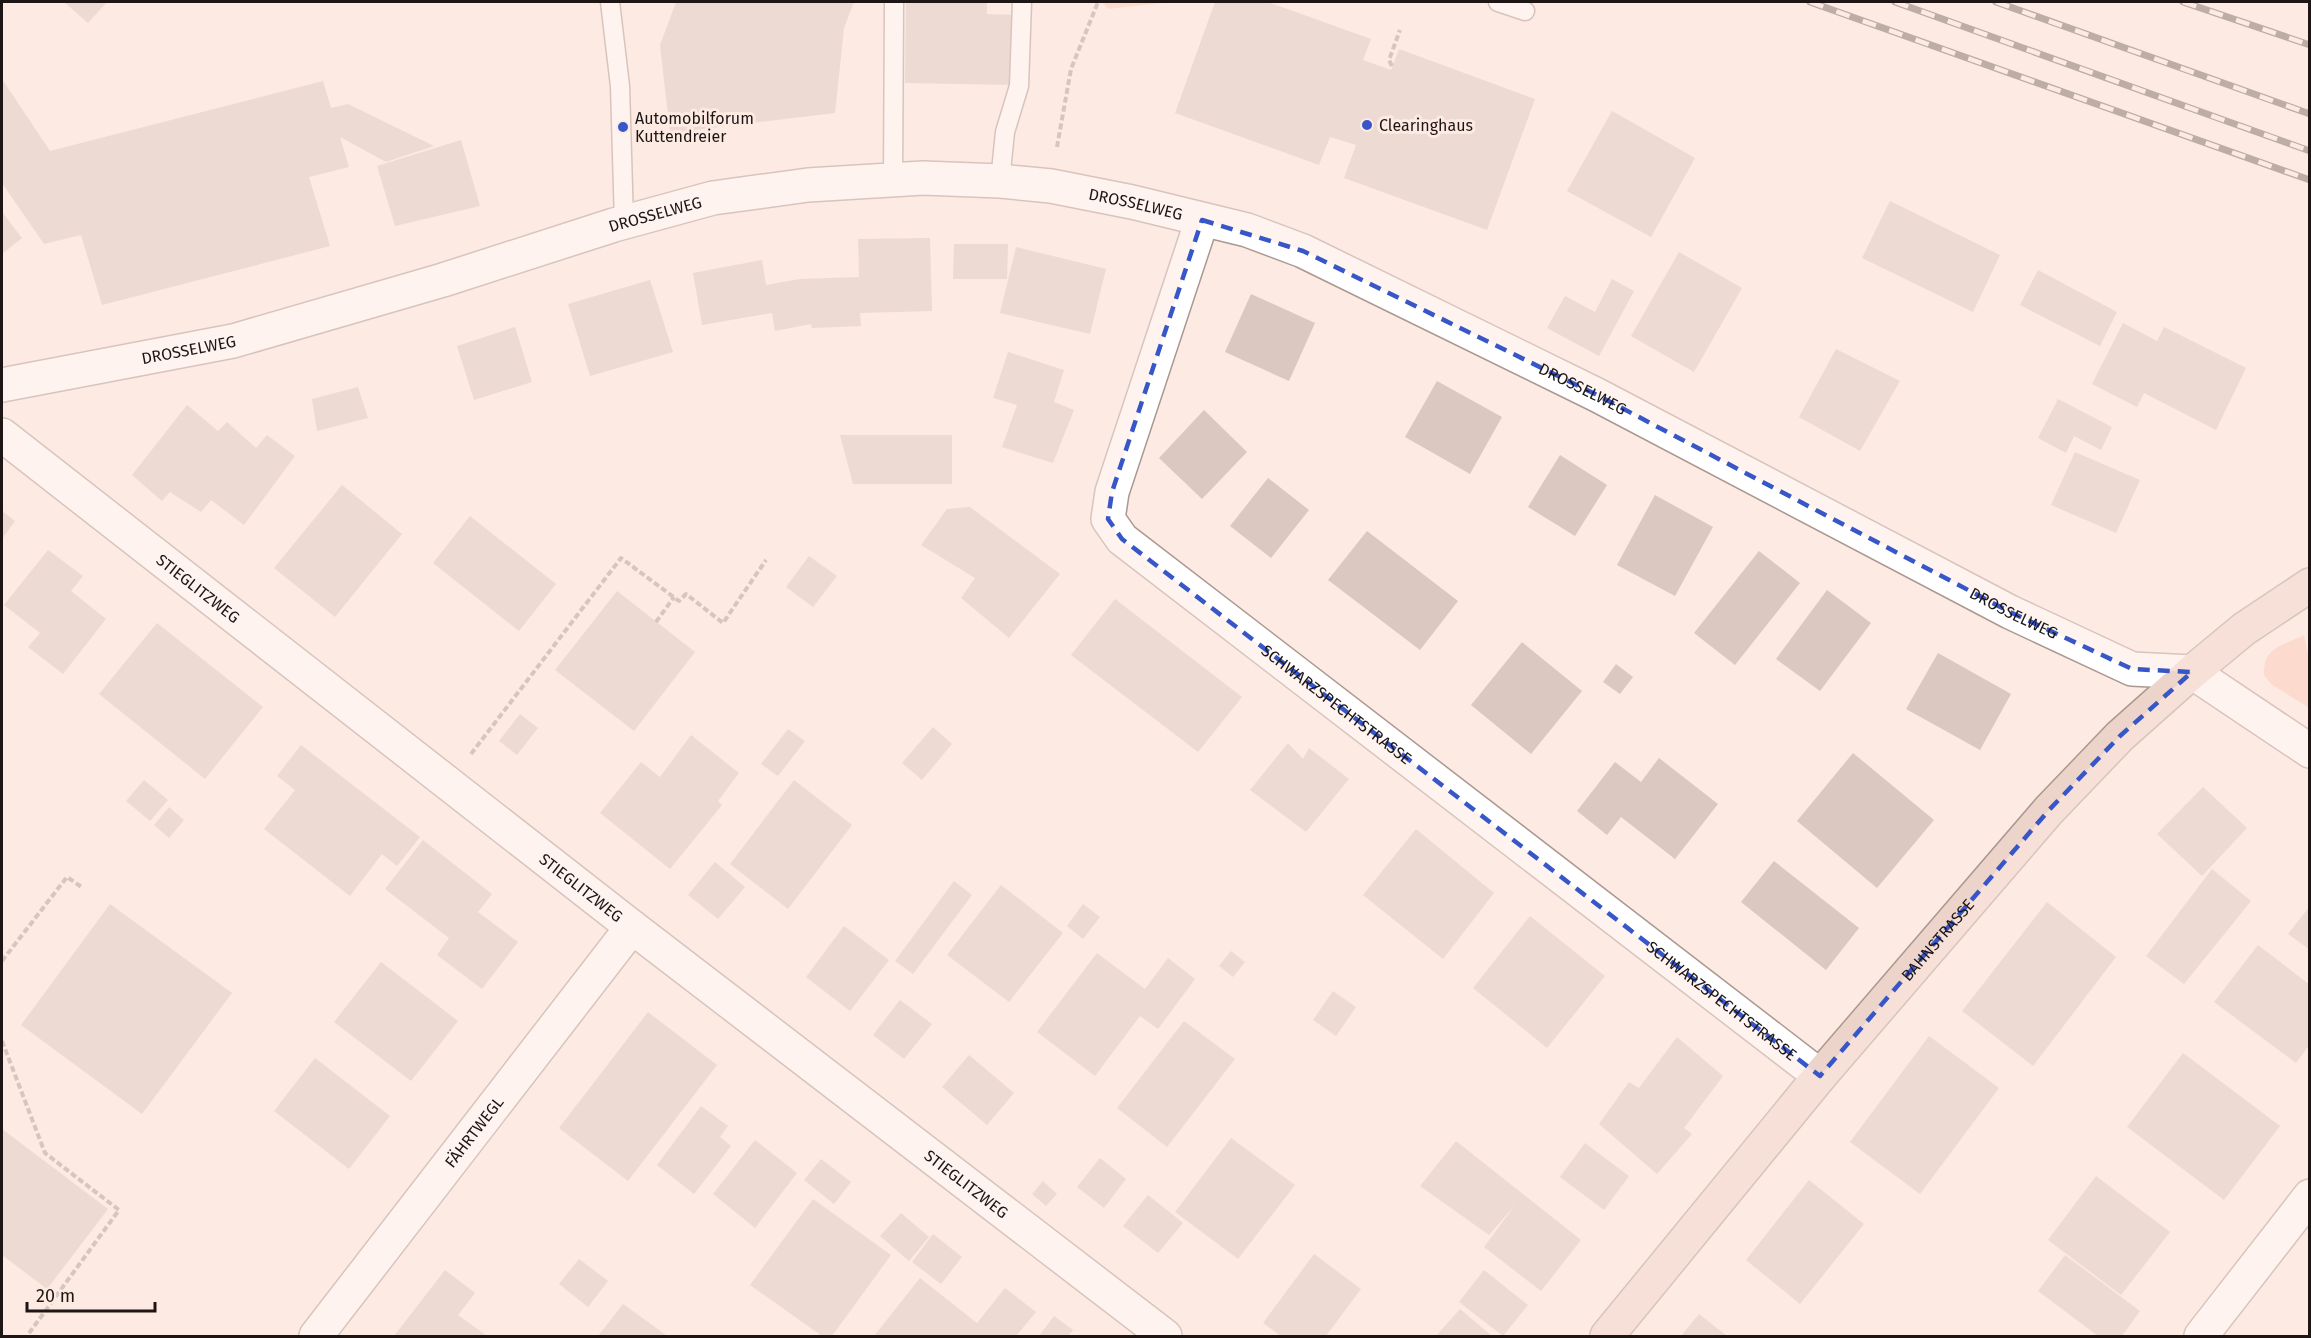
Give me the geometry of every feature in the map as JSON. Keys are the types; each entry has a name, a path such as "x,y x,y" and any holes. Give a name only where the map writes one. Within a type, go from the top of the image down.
{"street":[{"name":"DROSSELWEG","path":"2,385 233,341 713,198 808,185 923,178 1000,181 1051,186 1132,202 1247,230 1303,251 1597,395 2010,612 2132,669 2192,672"},
{"name":"SCHWARZSPECHTSTRASSE","path":"1202,220 1112,492 1108,519 1122,539 1820,1076"},
{"name":"STIEGLITZWEG","path":"2,435 632,927 1165,1336"},
{"name":"BAHNSTRASSE","path":"1607,1336 1820,1076 2049,810 2120,736 2192,672 2244,629 2310,585"},
{"path":"2192,672 2310,751"},
{"name":"FÄHRTWEGL","path":"316,1336 632,927"},
{"path":"2201,1336 2310,1196"}],"lane":[{"path":"610,2 620,86 624,223"},
{"path":"893,180 894,2"},
{"path":"1000,181 1005,132 1019,86 1022,2"},
{"path":"1498,2 1525,10"}],"path":[{"path":"1051,186 1071,69 1098,2"},
{"path":"1392,66 1389,60 1400,30"},
{"path":"469,755 621,558 679,601 686,594 723,623 766,560"},
{"path":"656,622 674,597"},
{"path":"2,961 67,877 83,888"},
{"path":"2,1041 45,1154 119,1210 27,1336"}],"highlighted area":[{"path":"1202,220 1303,251 1597,395 2010,612 2132,669 2192,672 2120,736 2049,810 1820,1076 1122,539 1108,519 1112,492"}],"shaded area":[{"path":"1102,2 1171,2 1108,9"},
{"path":"2304,635 2309,660 2309,708 2271,684 2264,675 2270,653 2281,645"}],"building":[{"path":"64,2 107,2 88,23"},
{"path":"676,2 854,2 844,28 835,113 670,133 660,45"},
{"path":"906,2 987,2 987,14 1015,15 1013,85 905,83"},
{"name":"Clearinghaus","path":"1215,2 1268,2 1371,39 1363,60 1391,70 1399,49 1535,99 1487,230 1344,178 1356,145 1330,137 1319,165 1175,113"},
{"path":"2,79 50,151 323,81 331,108 348,104 434,146 386,162 340,137 349,167 309,177 330,246 102,305 81,235 44,244 2,183"},
{"path":"1612,111 1695,158 1651,237 1567,191"},
{"path":"461,140 480,206 395,226 377,166"},
{"path":"1890,201 2000,255 1973,312 1862,258"},
{"path":"2,212 22,238 2,254"},
{"path":"930,238 932,311 860,313 861,326 812,328 811,324 775,331 772,313 702,325 693,273 762,260 766,285 800,279 859,277 858,239"},
{"path":"954,244 1008,244 1007,279 953,279"},
{"path":"1016,247 1106,269 1090,334 1000,313"},
{"path":"1679,252 1742,288 1694,372 1631,336"},
{"path":"2038,270 2117,312 2100,346 2020,305"},
{"path":"1612,279 1634,291 1599,356 1547,328 1565,296 1595,312"},
{"path":"650,280 673,352 590,376 568,304"},
{"path":"1251,294 1315,323 1289,381 1225,352"},
{"path":"2123,323 2157,341 2164,327 2246,368 2216,430 2144,393 2137,407 2092,384"},
{"path":"515,327 532,382 474,400 457,346"},
{"path":"1836,349 1900,381 1860,451 1799,417"},
{"path":"1008,352 1064,370 1054,402 1074,410 1053,463 1002,447 1017,405 993,398"},
{"path":"1437,381 1502,417 1470,474 1405,437"},
{"path":"358,387 368,418 317,431 312,399"},
{"path":"2058,399 2112,427 2101,450 2074,436 2066,453 2038,438"},
{"path":"187,405 218,431 227,422 256,448 267,435 295,456 244,525 211,500 201,512 170,492 162,501 132,475"},
{"path":"1204,410 1247,452 1202,499 1159,458"},
{"path":"840,435 952,435 952,484 853,484"},
{"path":"2075,452 2140,480 2116,533 2051,505"},
{"path":"1560,455 1607,485 1575,536 1528,507"},
{"path":"1268,478 1309,510 1271,558 1230,526"},
{"path":"342,485 402,534 335,617 274,568"},
{"path":"1655,495 1713,527 1675,596 1617,565"},
{"path":"970,507 1060,574 1009,638 961,598 975,578 921,545 947,509"},
{"path":"2,511 15,521 2,539"},
{"path":"470,516 556,584 519,631 433,563"},
{"path":"1367,531 1458,601 1420,650 1328,580"},
{"path":"48,550 83,576 71,591 106,619 63,674 28,647 40,633 4,605"},
{"path":"1759,551 1800,583 1735,665 1694,633"},
{"path":"809,556 837,576 813,607 786,587"},
{"path":"1827,590 1871,623 1820,691 1776,659"},
{"path":"617,591 695,652 634,731 555,670"},
{"path":"1115,599 1242,697 1198,752 1071,655"},
{"path":"157,623 263,707 205,779 99,694"},
{"path":"1522,642 1582,691 1531,754 1471,705"},
{"path":"1938,653 2011,694 1980,750 1906,709"},
{"path":"1616,664 1633,677 1620,694 1603,682"},
{"path":"520,714 538,728 517,755 499,741"},
{"path":"933,727 952,744 922,780 902,763"},
{"path":"788,729 805,741 778,776 761,764"},
{"path":"691,735 739,773 718,801 722,805 670,869 600,813 641,762 660,777"},
{"path":"1288,743 1303,759 1309,748 1349,779 1306,832 1250,790"},
{"path":"301,745 420,837 397,866 382,854 350,896 264,829 295,790 277,776"},
{"path":"1853,753 1934,820 1877,888 1797,821"},
{"path":"1659,758 1718,804 1675,859 1621,817 1607,835 1577,811 1615,762 1641,782"},
{"path":"144,780 168,800 150,821 126,801"},
{"path":"794,780 852,825 788,909 730,864"},
{"path":"2203,787 2247,828 2202,876 2157,834"},
{"path":"169,807 184,820 169,838 154,825"},
{"path":"1416,829 1494,893 1443,959 1363,895"},
{"path":"423,840 492,894 478,912 518,942 482,989 437,955 449,938 385,889"},
{"path":"1774,861 1859,928 1826,970 1741,902"},
{"path":"715,862 745,887 718,919 688,895"},
{"path":"2212,869 2251,901 2184,984 2146,956"},
{"path":"954,881 972,895 913,974 895,961"},
{"path":"1001,885 1063,933 1009,1002 947,955"},
{"path":"2047,902 2116,957 2033,1066 1962,1011"},
{"path":"110,904 232,993 142,1114 21,1025"},
{"path":"1083,904 1100,917 1083,939 1067,926"},
{"path":"2310,906 2310,950 2288,934"},
{"path":"1530,916 1605,976 1547,1048 1473,988"},
{"path":"844,926 889,960 850,1011 806,977"},
{"path":"2258,945 2310,985 2310,1044 2296,1063 2214,1002"},
{"path":"1231,951 1245,962 1233,977 1219,966"},
{"path":"1097,953 1145,989 1168,958 1195,979 1158,1029 1140,1016 1095,1076 1037,1032"},
{"path":"381,962 458,1021 411,1081 334,1022"},
{"path":"1333,991 1356,1007 1336,1036 1313,1020"},
{"path":"900,1000 932,1024 904,1059 873,1035"},
{"path":"648,1012 717,1065 628,1181 559,1128"},
{"path":"1184,1021 1235,1059 1167,1147 1117,1108"},
{"path":"1929,1036 1999,1088 1920,1194 1850,1142"},
{"path":"1677,1037 1723,1076 1684,1128 1692,1134 1657,1174 1599,1124 1629,1082 1639,1088"},
{"path":"2183,1053 2280,1126 2224,1200 2127,1127"},
{"path":"969,1055 1014,1093 987,1125 942,1087"},
{"path":"315,1058 390,1116 349,1169 274,1111"},
{"path":"701,1106 728,1126 720,1137 731,1146 694,1194 657,1165"},
{"path":"2,1129 108,1209 47,1289 2,1255"},
{"path":"1231,1138 1295,1185 1238,1259 1175,1212"},
{"path":"755,1140 797,1173 755,1228 713,1194"},
{"path":"1456,1141 1581,1240 1541,1291 1484,1247 1516,1204 1489,1235 1420,1186"},
{"path":"1585,1143 1629,1176 1604,1210 1560,1177"},
{"path":"1100,1158 1126,1179 1104,1208 1077,1187"},
{"path":"821,1159 851,1182 834,1204 804,1180"},
{"path":"2096,1176 2170,1232 2121,1295 2048,1240"},
{"path":"1809,1180 1864,1224 1800,1304 1746,1260"},
{"path":"1043,1181 1057,1194 1046,1206 1032,1194"},
{"path":"1148,1195 1183,1223 1158,1253 1123,1226"},
{"path":"813,1199 891,1255 832,1336 822,1336 750,1285"},
{"path":"901,1213 929,1237 909,1261 880,1236"},
{"path":"933,1234 962,1257 941,1284 912,1262"},
{"path":"1314,1254 1361,1289 1326,1336 1281,1336 1263,1323"},
{"path":"2065,1255 2140,1311 2122,1336 2098,1336 2038,1291"},
{"path":"579,1259 608,1281 588,1307 559,1284"},
{"path":"445,1270 475,1293 458,1315 487,1336 394,1336"},
{"path":"1484,1270 1528,1305 1503,1336 1459,1302"},
{"path":"920,1278 977,1323 1005,1288 1036,1312 1016,1336 874,1336"},
{"path":"623,1304 648,1322 667,1336 598,1336"},
{"path":"1460,1309 1492,1336 1437,1335"},
{"path":"1699,1314 1727,1336 1681,1336"},
{"path":"1054,1316 1073,1330 1068,1336 1039,1336"}],"railway":[{"path":"1810,2 2310,180"},
{"path":"1895,2 2310,151"},
{"path":"1996,2 2310,114"},
{"path":"2183,2 2310,45"}],"place":[{"name":"Clearinghaus","path":"1367,125"},
{"name":"Automobilforum Kuttendreier","path":"623,127"}]}
